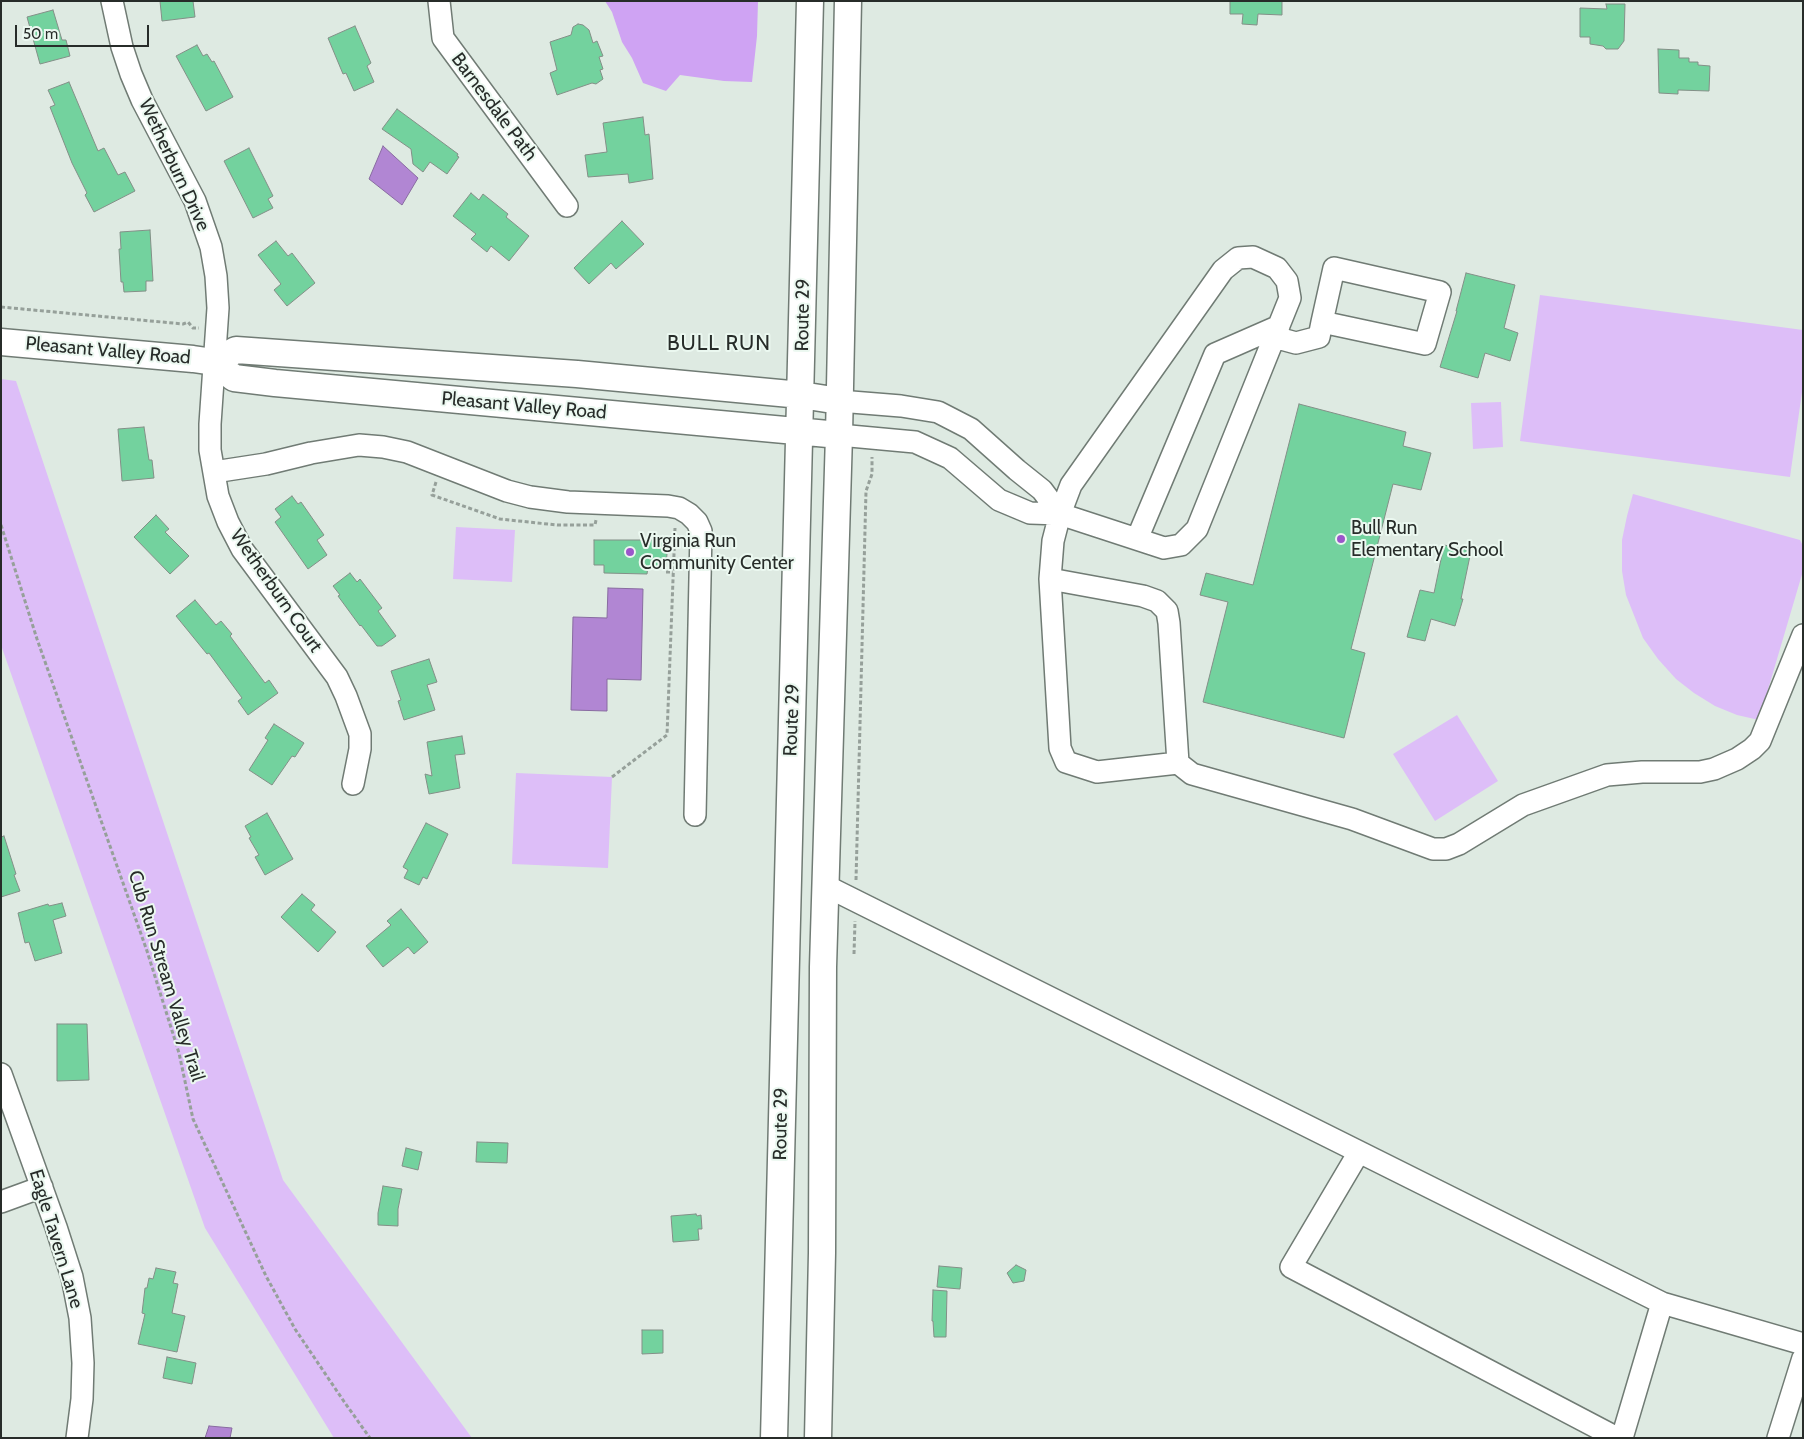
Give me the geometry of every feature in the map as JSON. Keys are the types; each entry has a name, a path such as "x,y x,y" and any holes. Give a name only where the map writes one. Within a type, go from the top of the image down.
{"main road":[{"name":"Route 29","path":"774,1438 810,1"},
{"name":"Route 29","path":"818,1438 822,1244 823,967 839,435 848,1"},
{"name":"Pleasant Valley Road","path":"1,342 193,358 214,362 234,378 275,383 839,435"},
{"name":"Pleasant Valley Road","path":"214,362 236,350 577,374 839,401"}],"street":[{"name":"Wetherburn Drive","path":"112,1 122,47 131,74 142,100 195,200 211,248 216,276 218,308 214,362"},
{"name":"Barnesdale Path","path":"439,1 442,38 567,206"},
{"path":"839,435 915,442 950,458 999,500 1030,513 1060,514 1164,548 1181,545 1197,529 1290,298 1287,281 1277,268 1266,261 1253,257 1238,258 1223,270 1071,485 1060,514 1053,541 1050,579 1060,748 1066,762 1096,772 1178,763 1192,774 1352,819 1433,849 1459,844 1523,805 1607,775 1642,772 1700,772 1714,769 1737,759 1752,750 1760,741 1803,635"},
{"path":"1137,539 1215,354 1276,332 1296,343 1319,336 1322,322 1334,268 1440,292 1425,344 1322,322"},
{"name":"Wetherburn Court","path":"214,362 210,450 218,496 228,522 242,549 336,677 346,696 360,734 360,749 353,784"},
{"path":"839,401 901,406 938,412 971,429 1042,490 1060,514"},
{"path":"214,472 266,464 311,452 359,445 407,452 507,491 530,497 568,502 668,506 680,508 689,514 697,522 701,531 695,815"},
{"path":"1050,579 1143,596 1157,601 1166,611 1169,623 1178,763"},
{"path":"826,886 1662,1302 1803,1344"},
{"name":"Eagle Tavern Lane","path":"1,1074 42,1186 72,1277 80,1318 83,1363 82,1398 77,1438"},
{"path":"1359,1152 1291,1267 1617,1438"},
{"path":"1,1202 42,1186"},
{"path":"1622,1438 1662,1302"},
{"path":"1778,1438 1803,1358"}],"path":[{"path":"1,307 183,324 188,322 193,328 217,328"},
{"path":"854,954 866,491 872,474 872,439"},
{"path":"435,478 436,483 432,495 500,519 557,525 596,525 596,515"},
{"name":"Cub Run Stream Valley Trail","path":"1,525 37,639 147,951 178,1053 193,1119 271,1285 295,1328 370,1438"},
{"path":"612,777 667,735 675,526"},
{"path":"666,572 673,572"}],"shaded area":[{"path":"605,1 758,1 757,36 752,82 724,81 680,75 666,91 643,83 632,58 622,42 612,12"},
{"path":"383,146 418,178 402,205 369,179"},
{"path":"1540,295 1803,330 1803,385 1790,477 1520,441"},
{"path":"1,379 16,381 283,1180 472,1438 334,1438 205,1228 1,645"},
{"path":"1501,402 1503,447 1473,449 1471,403"},
{"path":"1633,494 1800,540 1803,546 1803,571 1759,720 1737,715 1715,706 1694,693 1676,679 1643,638 1626,595 1622,571 1622,540"},
{"path":"456,527 515,530 512,582 453,579"},
{"path":"608,588 643,589 641,680 607,679 607,711 571,710 573,617 607,618"},
{"path":"1457,715 1498,781 1435,821 1393,754"},
{"path":"516,773 612,777 608,868 512,864"},
{"path":"209,1426 232,1428 230,1438 205,1438"}],"building":[{"path":"160,1 193,1 195,17 162,21"},
{"path":"1230,1 1282,1 1282,15 1258,14 1257,25 1242,24 1243,14 1230,14"},
{"path":"1606,4 1625,4 1624,41 1618,49 1606,49 1603,46 1590,44 1590,37 1580,37 1580,8 1607,9"},
{"path":"53,10 62,40 66,40 70,56 40,64 27,17"},
{"path":"578,24 583,25 589,30 593,43 597,41 603,56 599,57 603,69 600,70 603,79 596,84 592,83 557,95 550,73 557,70 550,42 571,35 573,27"},
{"path":"355,26 371,63 367,66 374,82 354,91 346,73 343,74 328,38"},
{"path":"197,45 203,56 207,54 212,62 214,61 233,97 206,111 176,56"},
{"path":"1658,49 1679,50 1679,58 1689,58 1689,62 1698,62 1698,65 1710,66 1709,91 1678,90 1678,94 1659,93"},
{"path":"69,82 98,151 104,148 118,175 125,172 135,191 94,212 85,195 87,193 72,163 50,107 55,105 48,90"},
{"path":"397,109 458,154 457,156 459,157 447,174 430,162 423,172 413,164 411,149 382,129"},
{"path":"643,117 645,135 649,134 653,179 629,183 628,174 588,177 585,155 607,152 603,123"},
{"path":"249,148 273,196 268,199 273,208 253,218 224,161"},
{"path":"471,193 479,200 483,194 508,214 506,217 529,236 509,261 491,246 487,252 471,239 476,234 453,216"},
{"path":"622,221 644,244 616,269 611,263 589,284 574,268"},
{"path":"150,230 153,281 146,281 146,291 124,292 123,282 121,282 120,232"},
{"path":"276,241 288,256 292,253 315,283 287,306 274,290 281,284 258,255"},
{"path":"1466,273 1515,285 1504,328 1518,333 1510,361 1485,353 1478,378 1440,367"},
{"path":"1299,404 1406,432 1403,446 1431,453 1421,490 1393,484 1351,649 1365,653 1344,738 1203,702 1228,602 1200,595 1206,573 1253,585"},
{"path":"144,427 149,460 152,460 154,478 122,481 118,429"},
{"path":"292,496 298,504 301,502 324,535 317,540 327,555 308,569 275,522 281,517 275,509"},
{"path":"156,515 169,529 165,532 189,556 170,574 134,537"},
{"name":"Virginia Run Community Center","path":"594,540 668,540 666,567 648,567 647,574 604,573 604,565 594,565"},
{"path":"1444,545 1471,551 1461,599 1463,599 1455,626 1431,619 1425,641 1407,637 1420,590 1434,593"},
{"path":"350,573 357,582 360,579 382,608 378,611 396,636 382,646 377,646 360,626 333,586"},
{"path":"195,600 216,625 221,621 265,683 269,680 278,693 248,715 238,701 242,698 209,653 207,654 176,616"},
{"path":"429,659 437,682 427,685 435,710 404,720 398,701 401,700 391,671"},
{"path":"274,724 304,743 295,757 292,756 272,785 249,770 268,740 265,738"},
{"path":"462,736 465,754 455,755 460,788 429,794 425,774 432,776 427,742"},
{"path":"267,813 293,859 265,875 255,857 259,855 249,838 251,837 245,826"},
{"path":"426,823 448,834 427,879 423,877 419,885 404,878 408,870 403,867"},
{"path":"4,836 20,891 1,897 1,837"},
{"path":"302,894 315,905 311,910 336,932 318,952 281,917"},
{"path":"62,903 66,916 53,920 62,953 35,961 29,942 25,943 18,913 48,904 49,906"},
{"path":"401,909 428,942 414,954 408,947 383,967 366,946 391,925 387,921"},
{"path":"57,1024 87,1024 89,1080 57,1081"},
{"path":"477,1142 508,1143 507,1163 476,1162"},
{"path":"406,1148 422,1152 418,1170 402,1166"},
{"path":"383,1186 402,1189 398,1209 398,1226 378,1225 378,1213"},
{"path":"696,1214 697,1216 701,1215 702,1229 698,1229 699,1240 673,1242 671,1216"},
{"path":"1016,1265 1026,1270 1024,1281 1013,1283 1007,1273"},
{"path":"939,1266 962,1268 960,1289 937,1287"},
{"path":"156,1268 176,1272 173,1283 178,1284 172,1313 185,1316 177,1352 138,1344 145,1314 142,1313 145,1288 147,1288 149,1278 153,1279"},
{"path":"933,1290 947,1291 946,1337 934,1337 932,1321"},
{"path":"642,1330 663,1330 663,1353 642,1354"},
{"path":"167,1357 196,1363 192,1384 163,1378"}],"place":[{"name":"Bull Run Elementary School","path":"1341,539"},
{"name":"Virginia Run Community Center","path":"630,552"}],"district":[{"name":"BULL RUN","path":"719,344"}]}
